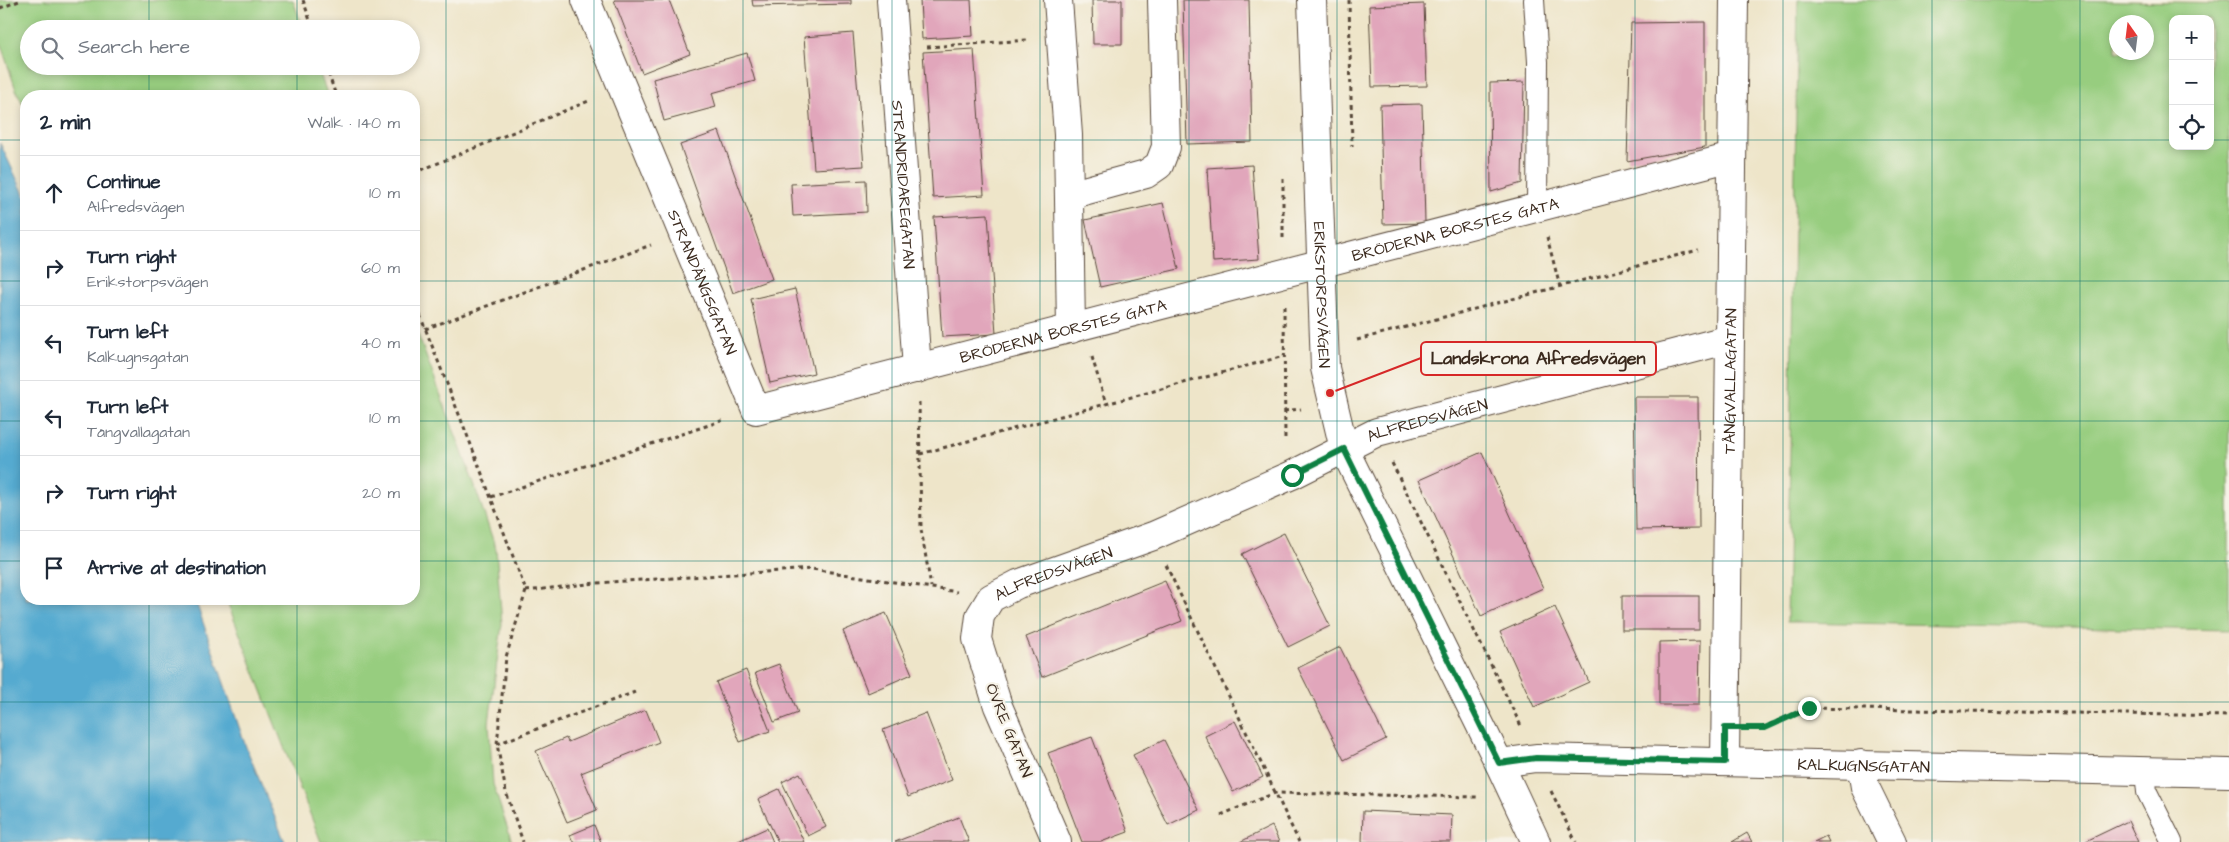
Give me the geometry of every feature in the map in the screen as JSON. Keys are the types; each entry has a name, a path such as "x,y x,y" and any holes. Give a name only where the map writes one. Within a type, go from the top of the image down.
{"street":[{"name":"STRANDÄNGSGATAN","path":"586,0 756,410"},
{"name":"STRANDRIDAREGATAN","path":"891,0 918,369"},
{"path":"1058,0 1068,135 1071,329"},
{"path":"1069,194 1146,174 1159,165 1166,147 1162,0"},
{"name":"ERIKSTORPSVÄGEN","path":"1312,0 1325,368 1344,449 1536,842"},
{"name":"TÅNGVALLAGATAN","path":"1725,762 1734,0"},
{"name":"BRÖDERNA BORSTES GATA","path":"918,369 1732,157"},
{"name":"ALFREDSVÄGEN","path":"986,607 1018,584 1153,536 1292,475 1377,432 1730,340"},
{"path":"756,410 918,369"},
{"name":"ÖVRE GATAN","path":"986,607 977,639 998,706 1056,842"},
{"name":"KALKUGNSGATAN","path":"1499,763 1536,758 2229,772"},
{"path":"1861,764 1865,787 1892,842"}],"lane":[{"path":"1534,0 1538,62 1537,208"},
{"path":"2145,771 2147,792 2172,842"}],"path":[{"path":"0,8 22,0"},
{"path":"303,0 310,20"},
{"path":"1349,0 1352,147"},
{"path":"894,49 1061,37"},
{"path":"329,75 334,90"},
{"path":"420,171 622,88"},
{"path":"425,329 682,233"},
{"path":"1546,233 1560,286"},
{"path":"1357,340 1706,248"},
{"path":"420,316 526,591 506,657 497,744 506,792 523,842"},
{"path":"1357,330 1357,348"},
{"path":"1091,353 1106,404"},
{"path":"920,454 1284,356"},
{"path":"918,369 921,529 931,587"},
{"path":"491,497 756,410"},
{"path":"1377,432 1576,842"},
{"path":"1153,536 1299,842"},
{"path":"526,591 596,583 812,568 931,587 986,607"},
{"path":"497,744 635,692"},
{"path":"1725,728 1765,728 1809,708 2229,716"},
{"path":"1221,815 1275,793 1515,798"}],"green space":[{"path":"0,0 293,0 300,20 20,20 20,75 320,75 326,90 20,90 20,98 0,42"},
{"path":"1798,0 2065,0 2229,3 2229,630 1787,622"},
{"path":"420,340 474,484 496,549 502,624 489,723 493,784 512,842 321,842 228,605 420,605"}],"water":[{"path":"0,143 20,185 20,605 197,605 246,747 285,842 0,842"}],"building":[{"path":"614,0 669,0 690,54 642,73"},
{"path":"752,0 851,0 851,4 753,6"},
{"path":"920,0 971,0 973,36 922,39"},
{"path":"1092,0 1122,0 1122,44 1093,44"},
{"path":"1183,0 1249,0 1252,142 1187,144"},
{"path":"1424,4 1427,86 1372,87 1369,6"},
{"path":"1705,22 1705,147 1627,161 1631,23"},
{"path":"853,33 864,166 814,169 804,37"},
{"path":"974,49 984,195 933,198 923,52"},
{"path":"747,53 755,81 712,93 716,107 664,121 653,79"},
{"path":"1524,82 1522,183 1491,192 1490,83"},
{"path":"1422,104 1425,223 1383,224 1380,105"},
{"path":"719,131 772,279 733,293 680,145"},
{"path":"1252,165 1259,259 1213,262 1207,168"},
{"path":"866,180 867,212 793,216 791,184"},
{"path":"1163,203 1179,269 1100,287 1085,220"},
{"path":"988,214 996,334 942,337 934,217"},
{"path":"795,289 814,373 770,383 751,299"},
{"path":"1634,397 1698,397 1699,529 1636,530"},
{"path":"1482,452 1543,588 1481,616 1419,480"},
{"path":"1284,533 1330,626 1288,647 1242,554"},
{"path":"1165,581 1182,621 1042,677 1026,637"},
{"path":"1622,596 1699,596 1699,630 1622,630"},
{"path":"1555,607 1589,682 1534,707 1500,632"},
{"path":"886,613 912,674 868,693 843,631"},
{"path":"1700,641 1699,705 1659,705 1659,642"},
{"path":"1340,647 1386,739 1344,760 1298,668"},
{"path":"779,664 798,713 774,722 755,673"},
{"path":"746,670 770,731 740,742 716,682"},
{"path":"646,710 659,742 581,773 597,810 567,822 536,751 566,738 568,742"},
{"path":"926,713 952,780 908,797 883,730"},
{"path":"1235,721 1263,777 1233,792 1205,736"},
{"path":"1092,737 1128,832 1101,842 1082,842 1048,753"},
{"path":"1164,740 1199,810 1168,825 1133,755"},
{"path":"800,773 826,827 808,836 782,782"},
{"path":"779,789 804,842 778,842 758,799"},
{"path":"1363,811 1452,815 1451,842 1362,842"},
{"path":"959,817 969,842 895,842"},
{"path":"2128,821 2138,842 2084,842"},
{"path":"594,825 601,842 573,842 570,835"},
{"path":"1272,826 1279,842 1240,842"},
{"path":"767,828 773,842 736,842"},
{"path":"1747,833 1752,842 1732,842"},
{"path":"1826,836 1829,842 1814,842"}],"place":[{"name":"Landskrona Alfredsvägen","path":"1330,393"}],"route":[{"path":"1292,475 1344,449 1499,763 1536,758 1725,762 1725,728 1765,728 1809,708"}]}
